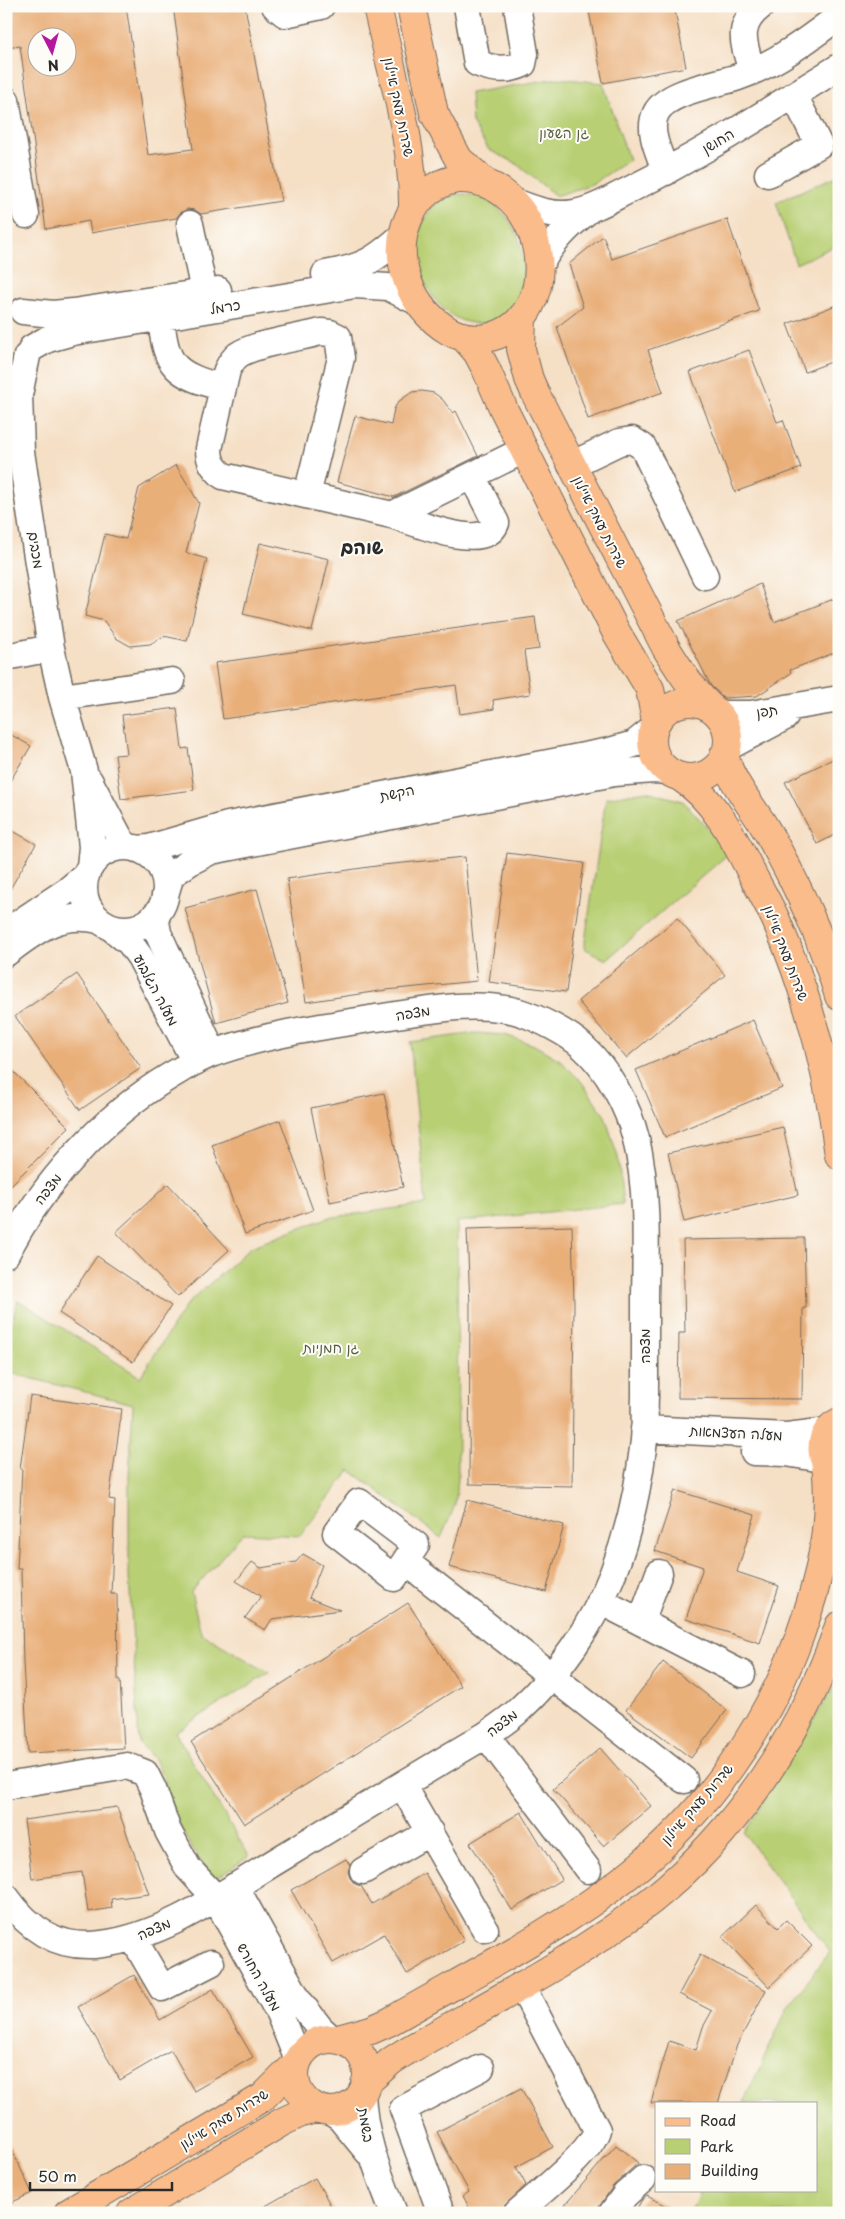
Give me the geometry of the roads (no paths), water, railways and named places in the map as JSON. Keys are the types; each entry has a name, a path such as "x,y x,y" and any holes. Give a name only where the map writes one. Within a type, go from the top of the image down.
{"main road":[{"path":"412,6 425,79 434,113 459,160 485,182 502,191 515,202 532,232 539,266 536,288 531,304 522,317 498,334 485,338 463,336 436,323 418,302 407,279 402,260 403,235 413,209 424,196 444,182 470,179 485,182"},
{"name":"שדרות עמק איילון","path":"376,7 407,136 413,187 413,209"},
{"name":"שדרות עמק איילון","path":"522,317 521,349 529,379 571,465 666,648 688,683 699,697 716,712"},
{"path":"463,336 477,352 615,630 650,688 655,725 652,747 658,761 674,774 699,777 711,772 721,762 726,751"},
{"path":"655,725 669,708 688,702 701,703 716,712 724,721 728,734 726,751 728,769 768,832 832,955 839,996"},
{"name":"שדרות עמק איילון","path":"674,774 692,784 710,804 739,848 775,920 804,996 818,1045 830,1095 839,1155"},
{"name":"שדרות עמק איילון","path":"335,2039 371,2030 389,2022 561,1921 631,1873 657,1850 693,1812 733,1762 756,1727 791,1658 815,1590 823,1557 829,1505 829,1467 822,1449 835,1422"},
{"path":"132,2213 282,2122 301,2113 345,2108 391,2061 520,1985 622,1922 652,1900 706,1850 761,1781 785,1744 822,1672 839,1626"},
{"path":"323,2109 310,2104 301,2095 296,2084 297,2062 311,2044 326,2039 335,2039 350,2044 364,2060 367,2072 364,2088"},
{"name":"שדרות עמק איילון","path":"68,2213 263,2097 297,2062"}],"street":[{"path":"276,6 285,14 321,6"},
{"path":"468,6 477,63 490,69 498,69 514,68 523,64 525,54 517,6"},
{"path":"752,71 744,43 744,26 750,15 761,6"},
{"path":"666,172 655,139 653,122 663,103 680,94 752,71 769,63 839,16"},
{"name":"החושן","path":"515,202 556,215 575,213 592,207 666,172 839,67"},
{"path":"768,174 819,145 794,94"},
{"path":"8,114 26,215"},
{"name":"החושן","path":"539,266 552,244 564,230 592,207"},
{"path":"190,224 204,292"},
{"name":"כרמל","path":"14,308 53,314 66,313 357,268 381,255 403,235"},
{"name":"כרמל","path":"22,357 48,338 73,332 355,285 388,288 418,302"},
{"name":"מכבים","path":"14,308 32,326 34,336 22,357 19,395 20,452"},
{"path":"161,318 167,356 176,368 192,379 223,388"},
{"path":"308,496 341,358 338,337 330,333 321,332 255,348 239,354 232,361 227,370 209,449 209,458 214,468 223,476 308,496 392,515 462,536 477,537 487,534 496,523 472,476"},
{"name":"מכבים","path":"6,405 20,452 51,648 62,696 84,772 92,847 88,871"},
{"path":"571,465 619,442 632,440 643,447 705,576"},
{"path":"392,515 524,450"},
{"path":"6,657 51,648"},
{"path":"62,696 172,681"},
{"name":"תפן","path":"716,712 751,714 827,701"},
{"name":"תפן","path":"726,751 769,724 827,701"},
{"name":"הקשת","path":"133,848 149,848 228,825 610,751 634,744 655,725"},
{"name":"הקשת","path":"160,905 171,875 190,862 218,850 614,773 653,770 674,774"},
{"name":"מכבים","path":"84,772 119,836 133,848"},
{"path":"6,933 68,890 88,871 94,861 108,851 133,848 152,858 161,869 165,884 160,905 146,923 135,928 120,929 84,917 58,919 28,936 6,953"},
{"path":"88,871 84,888 86,901 91,912 104,923"},
{"name":"מעלה הגלבוע","path":"160,905 158,933 204,1058"},
{"name":"מעלה הגלבוע","path":"104,923 130,943 204,1058"},
{"name":"מצפה","path":"6,1254 38,1201 78,1153 119,1112 167,1078 204,1058 328,1026 454,1007 488,1008 518,1012 548,1025 582,1045 604,1072 622,1101 636,1138 646,1232 644,1438 628,1527 613,1573 600,1601 575,1645 550,1676 519,1710 486,1735 225,1892 161,1928 133,1938 101,1944 72,1944 42,1934 16,1912 6,1897"},
{"name":"מעלה העצמאות","path":"644,1438 787,1436 835,1422"},
{"name":"מעלה העצמאות","path":"644,1438 786,1454 829,1467"},
{"path":"406,1562 684,1780"},
{"path":"641,1622 659,1573"},
{"path":"600,1601 742,1674"},
{"path":"486,1735 588,1870"},
{"path":"6,1786 127,1766 145,1773 153,1789 168,1831 188,1868 225,1892"},
{"path":"402,1785 485,1928"},
{"path":"363,1871 430,1832"},
{"name":"מעלה החורש","path":"225,1892 299,2000 320,2028 335,2039"},
{"name":"מעלה החורש","path":"225,1892 279,2013 297,2062"},
{"path":"133,1938 162,1988 211,1963"},
{"path":"517,2213 584,2151 594,2138 597,2130 520,1985"},
{"path":"441,2213 403,2109 480,2068"},
{"name":"בשמת","path":"364,2088 364,2124 387,2210"},
{"name":"בשמת","path":"323,2109 340,2118 361,2141 372,2159"},
{"path":"612,2213 625,2195 643,2179"}],"district":[{"name":"שוהם","path":"362,547"}],"park label":[{"name":"גן השעון","path":"564,133"},
{"name":"גן חמניות","path":"331,1348"}]}
